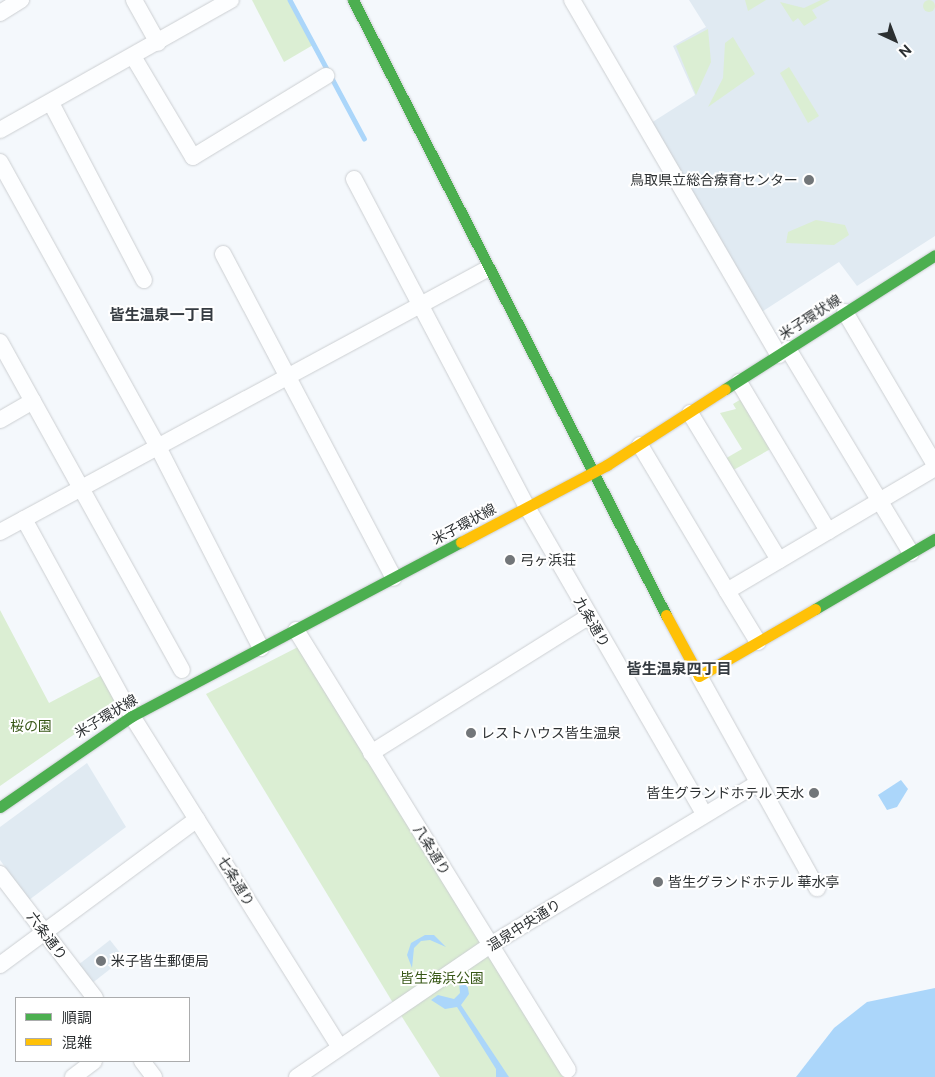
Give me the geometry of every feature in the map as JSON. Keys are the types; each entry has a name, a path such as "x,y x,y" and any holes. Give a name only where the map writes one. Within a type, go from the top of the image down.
{"main road":[{"path":"353,0 487,269 592,474 699,676 935,539"},
{"name":"米子環状線","path":"0,806 132,716 592,474 935,255"}],"street":[{"path":"0,13 21,0"},
{"path":"134,0 158,43"},
{"path":"0,130 134,58 231,0"},
{"path":"572,0 784,352 911,554"},
{"path":"134,58 193,157 326,76"},
{"path":"50,103 144,280"},
{"path":"0,162 158,447 261,648"},
{"name":"九条通り","path":"354,178 527,507 704,814"},
{"path":"223,254 394,578"},
{"path":"0,532 487,269"},
{"path":"726,591 879,502 935,466 845,312"},
{"path":"0,342 182,670"},
{"path":"738,382 828,531"},
{"path":"0,420 33,401"},
{"path":"690,413 779,560"},
{"path":"640,445 758,642"},
{"name":"七条通り","path":"24,519 132,716 339,1046"},
{"path":"371,753 589,616"},
{"name":"八条通り","path":"296,630 371,753 492,944 568,1070"},
{"path":"699,676 817,888"},
{"name":"温泉中央通り","path":"297,1077 339,1046 492,944 758,783"},
{"path":"0,965 197,819"},
{"name":"六条通り","path":"0,874 94,997"},
{"path":"73,1077 93,1062"},
{"path":"143,1062 154,1077"}],"shaded area":[{"name":"鳥取県立総合療育センター","path":"689,0 935,0 935,236 857,286 839,262 760,313 651,123 695,95 673,46 706,27"},
{"path":"87,763 126,827 29,900 0,860 0,827"},
{"path":"110,940 124,958 93,983 78,965"}],"green space":[{"path":"252,0 289,0 313,45 284,62"},
{"path":"745,0 766,0 748,11"},
{"path":"821,0 830,0 812,10 817,18 804,26 798,18 793,22 780,2 804,8"},
{"path":"927,0 931,0 935,6 931,12 927,12 923,8 923,4"},
{"path":"708,29 711,62 696,95 676,46"},
{"path":"733,37 755,74 708,107 723,78 725,43"},
{"path":"789,67 819,116 808,123 780,73"},
{"path":"816,220 845,225 849,235 834,245 786,243 788,232"},
{"path":"743,398 774,447 730,472 723,460 742,449 720,413 736,409 733,404"},
{"name":"桜の園","path":"0,610 49,703 102,675 118,704 0,786"},
{"name":"皆生海浜公園","path":"298,647 567,1077 440,1077 390,998 206,694"}],"water":[{"path":"901,780 908,789 897,807 887,810 878,795"},
{"path":"425,935 434,935 446,947 430,940 421,941 414,948 412,968 407,955 411,943"},
{"path":"466,977 469,994 461,1005 509,1077 496,1077 496,1069 457,1007 445,1009 431,1000 438,995 454,999 460,993 459,982"},
{"path":"935,988 935,1077 796,1077 834,1028 867,1002"}],"waterway":[{"path":"290,0 364,138"}],"traffic: fast":[{"path":"353,0 666,615"},
{"path":"725,389 935,255"},
{"path":"815,609 935,539"},
{"path":"0,807 132,716 461,542"}],"traffic: slow":[{"path":"461,542 607,465 725,389"},
{"path":"666,615 699,676 815,609"}],"place":[{"name":"鳥取県立総合療育センター","path":"809,180"},
{"name":"弓ヶ浜荘","path":"510,560"},
{"name":"レストハウス皆生温泉","path":"471,733"},
{"name":"皆生グランドホテル 天水","path":"814,793"},
{"name":"皆生グランドホテル 華水亭","path":"658,882"},
{"name":"米子皆生郵便局","path":"101,961"}],"district":[{"name":"皆生温泉一丁目","path":"162,315"},
{"name":"皆生温泉四丁目","path":"679,669"}]}
